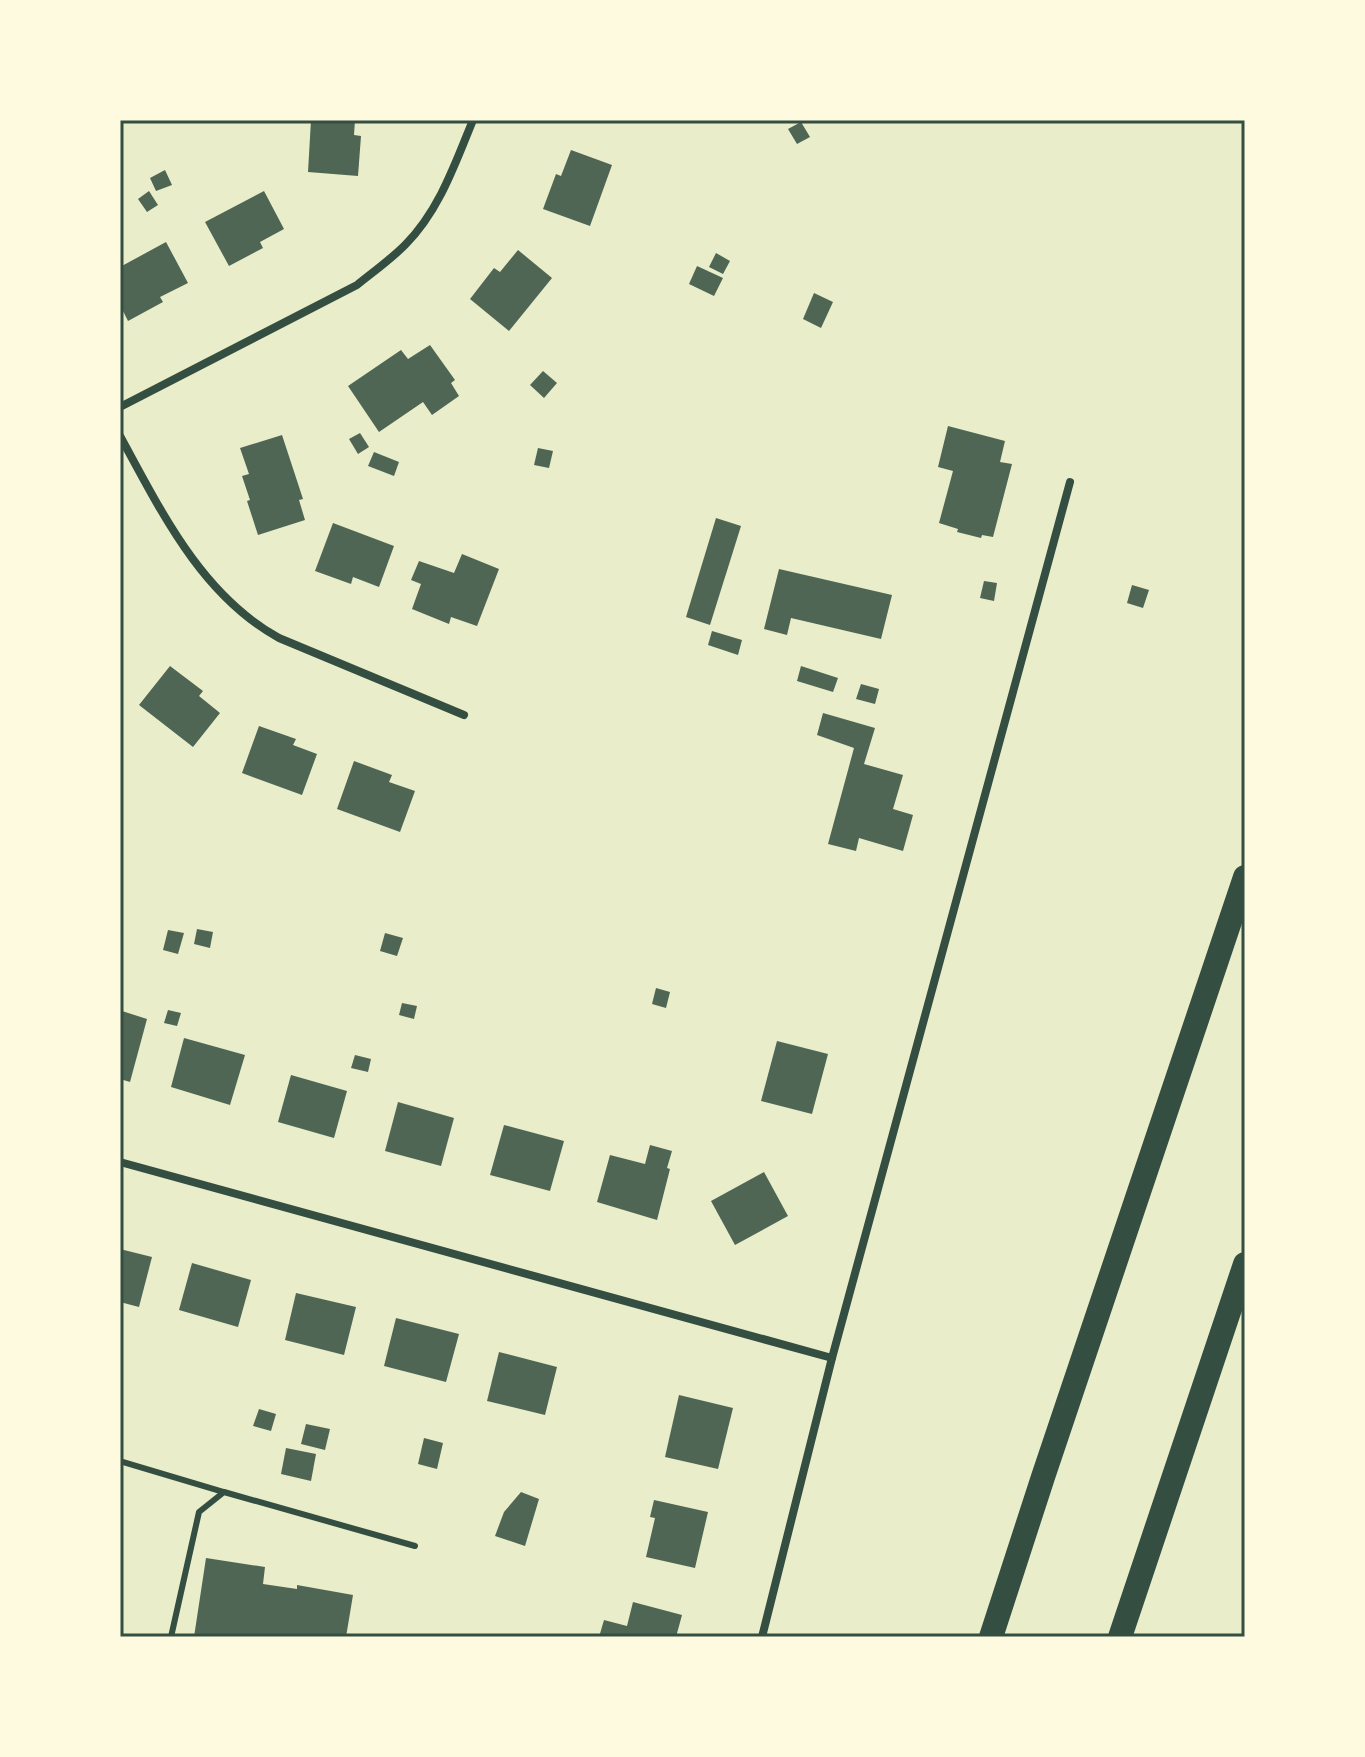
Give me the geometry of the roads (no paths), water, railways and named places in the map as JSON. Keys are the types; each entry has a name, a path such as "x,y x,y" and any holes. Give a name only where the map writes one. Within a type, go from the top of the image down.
{"highway":[{"path":"991,1637 1245,877"},
{"path":"1120,1637 1245,1264"}],"street":[{"path":"120,407 357,285 386,263 424,223 453,169 473,120"},
{"path":"120,436 191,558 238,610 279,638 464,715"},
{"path":"762,1637 832,1358 1070,482"},
{"path":"120,1162 832,1358"}],"lane":[{"path":"120,1461 415,1546"},
{"path":"171,1637 199,1512 224,1492"}]}
